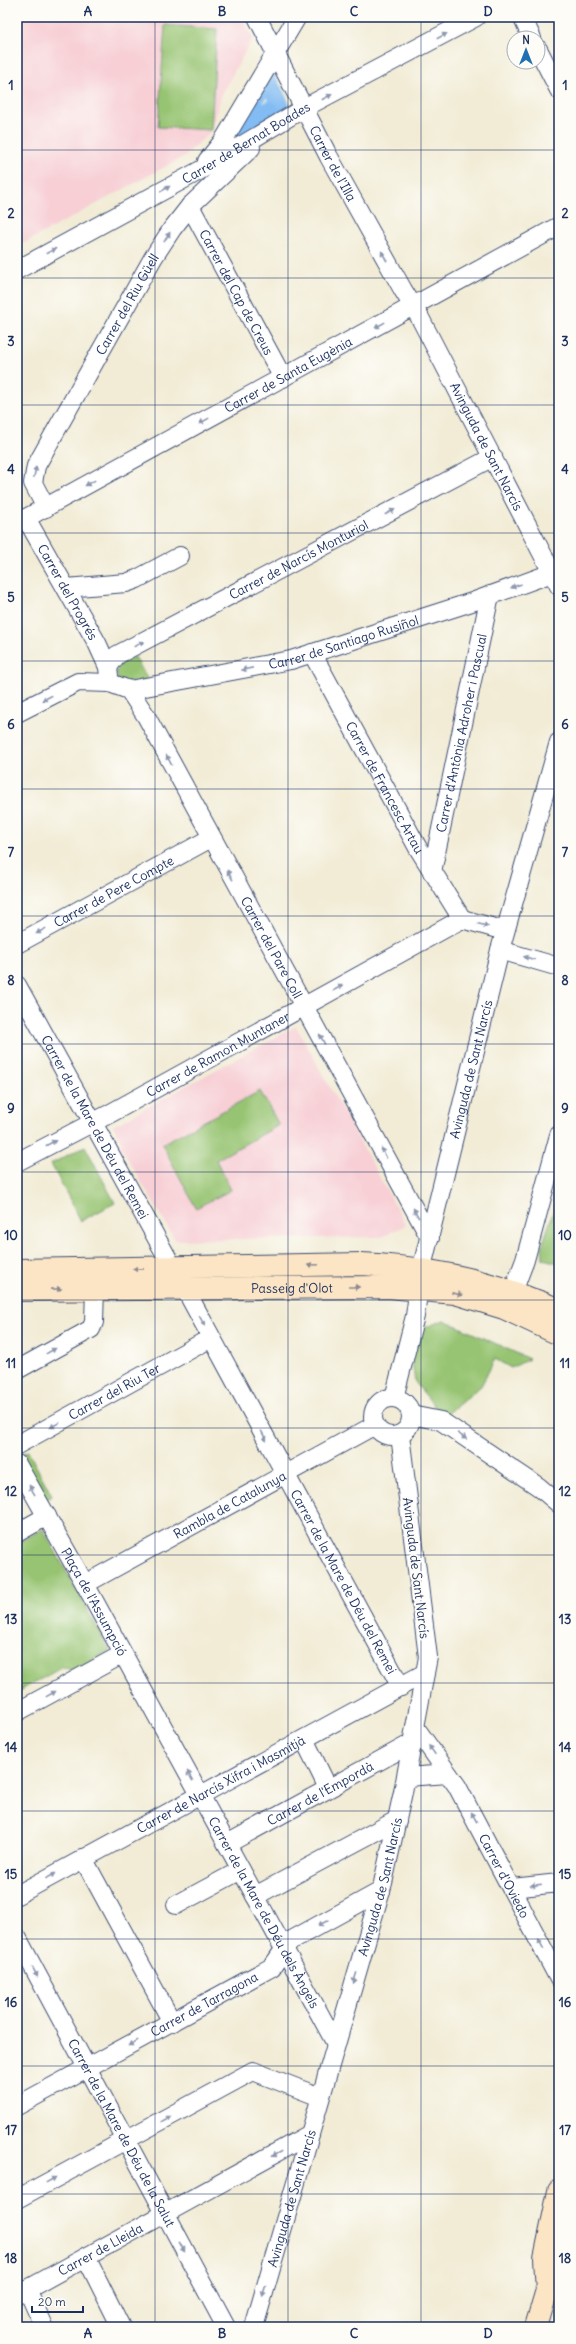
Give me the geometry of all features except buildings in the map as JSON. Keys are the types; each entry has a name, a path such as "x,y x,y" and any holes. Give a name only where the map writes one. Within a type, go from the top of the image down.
{"main road":[{"name":"Passeig d'Olot","path":"17,1270 362,1264 420,1280 455,1293 504,1308 559,1334"},
{"name":"Passeig d'Olot","path":"17,1290 184,1287 388,1287 420,1280 458,1277 513,1292 559,1311"},
{"path":"536,2327 547,2290 545,2258 559,2191"}],"street":[{"name":"Carrer de l'Illa","path":"257,17 276,51 332,164 403,290 414,306"},
{"path":"199,171 223,142 297,17"},
{"name":"Carrer de Bernat Boades","path":"17,270 199,171 304,108 476,17"},
{"path":"522,17 528,30"},
{"path":"546,65 559,90"},
{"name":"Carrer del Riu Güell","path":"46,508 33,483 36,466 153,258 172,229 190,206 272,128"},
{"name":"Carrer del Cap de Creus","path":"190,206 283,378"},
{"name":"Carrer de Santa Eugènia","path":"22,521 559,226"},
{"name":"Avinguda de Sant Narcís","path":"414,306 556,579"},
{"name":"Carrer de Narcís Monturiol","path":"109,675 117,655 493,457"},
{"name":"Carrer del Progrés","path":"22,521 44,550 66,588 109,675"},
{"path":"66,588 126,583 137,580 180,556"},
{"name":"Carrer de Santiago Rusiñol","path":"129,690 291,660 490,595 556,579"},
{"name":"Carrer d'Antònia Adroher i Pascual","path":"432,872 490,595"},
{"name":"Carrer de Francesc Artau","path":"312,653 432,872 462,919"},
{"path":"17,713 78,682 109,675 129,690"},
{"name":"Carrer del Pare Coll","path":"129,690 146,716 211,838 430,1238"},
{"name":"Avinguda de Sant Narcís","path":"394,1398 415,1316 420,1280 500,950 559,742"},
{"name":"Carrer de Pere Compte","path":"17,944 211,838"},
{"path":"462,919 505,931"},
{"name":"Carrer de Ramon Muntaner","path":"17,1162 304,1007 462,919"},
{"path":"500,950 559,967"},
{"name":"Carrer de la Mare de Déu del Remei","path":"17,985 173,1268"},
{"path":"513,1292 525,1260 559,1135"},
{"name":"Carrer de la Mare de Déu del Remei","path":"184,1287 401,1687"},
{"path":"17,1370 90,1329 94,1322 95,1289"},
{"name":"Carrer del Riu Ter","path":"17,1445 211,1338"},
{"path":"394,1398 406,1404 411,1415 408,1428 400,1435 385,1435 375,1425 373,1414 376,1406 386,1399 394,1398"},
{"path":"411,1415 441,1421 539,1487 559,1504"},
{"name":"Rambla de Catalunya","path":"85,1584 375,1425"},
{"name":"Avinguda de Sant Narcís","path":"254,2327 381,1891 406,1777 428,1657 400,1435"},
{"path":"17,1464 47,1516 17,1532"},
{"name":"Plaça de l'Assumpció","path":"17,1712 123,1654 47,1516"},
{"name":"Carrer de la Mare de Déu dels Àngels","path":"123,1654 336,2044"},
{"name":"Carrer de Narcís Xifra i Masmitjà","path":"17,1894 425,1673"},
{"name":"Carrer d'Oviedo","path":"414,1735 448,1774 512,1888 559,1979"},
{"name":"Carrer de l'Empordà","path":"227,1844 328,1788 414,1735"},
{"path":"304,1739 328,1788"},
{"path":"406,1777 448,1774"},
{"path":"255,1896 397,1820"},
{"path":"84,1858 172,2022"},
{"path":"176,1905 241,1870"},
{"path":"512,1888 559,1883"},
{"name":"Carrer de Tarragona","path":"17,2106 272,1967 290,1941 381,1891"},
{"name":"Carrer de la Mare de Déu de la Salut","path":"17,1938 226,2327"},
{"path":"17,2199 252,2072 320,2097"},
{"name":"Carrer de Lleida","path":"21,2293 310,2134"},
{"path":"86,2257 121,2327"},
{"path":"21,2293 44,2327"}],"shaded area":[{"path":"17,17 242,17 253,38 222,93 211,131 185,156 17,247"},
{"path":"296,1026 406,1225 382,1237 175,1240 119,1144 122,1143 113,1126"}],"green space":[{"path":"165,25 217,29 211,130 158,127"},
{"path":"17,383 22,401 17,422"},
{"path":"135,657 148,680 130,684 118,680 116,672 121,663"},
{"path":"260,1091 279,1125 216,1160 231,1190 196,1208 162,1144"},
{"path":"85,1146 115,1203 81,1221 51,1164"},
{"path":"559,1194 559,1263 543,1259 542,1246"},
{"path":"444,1320 529,1359 511,1368 495,1359 481,1386 446,1415 439,1412 415,1382 412,1362 419,1334 426,1327"},
{"path":"28,1451 52,1496 41,1502 17,1457"},
{"path":"43,1529 110,1651 73,1671 63,1667 17,1692 17,1543"}],"waterway":[{"path":"267,79 280,104 238,128 267,79"}]}
